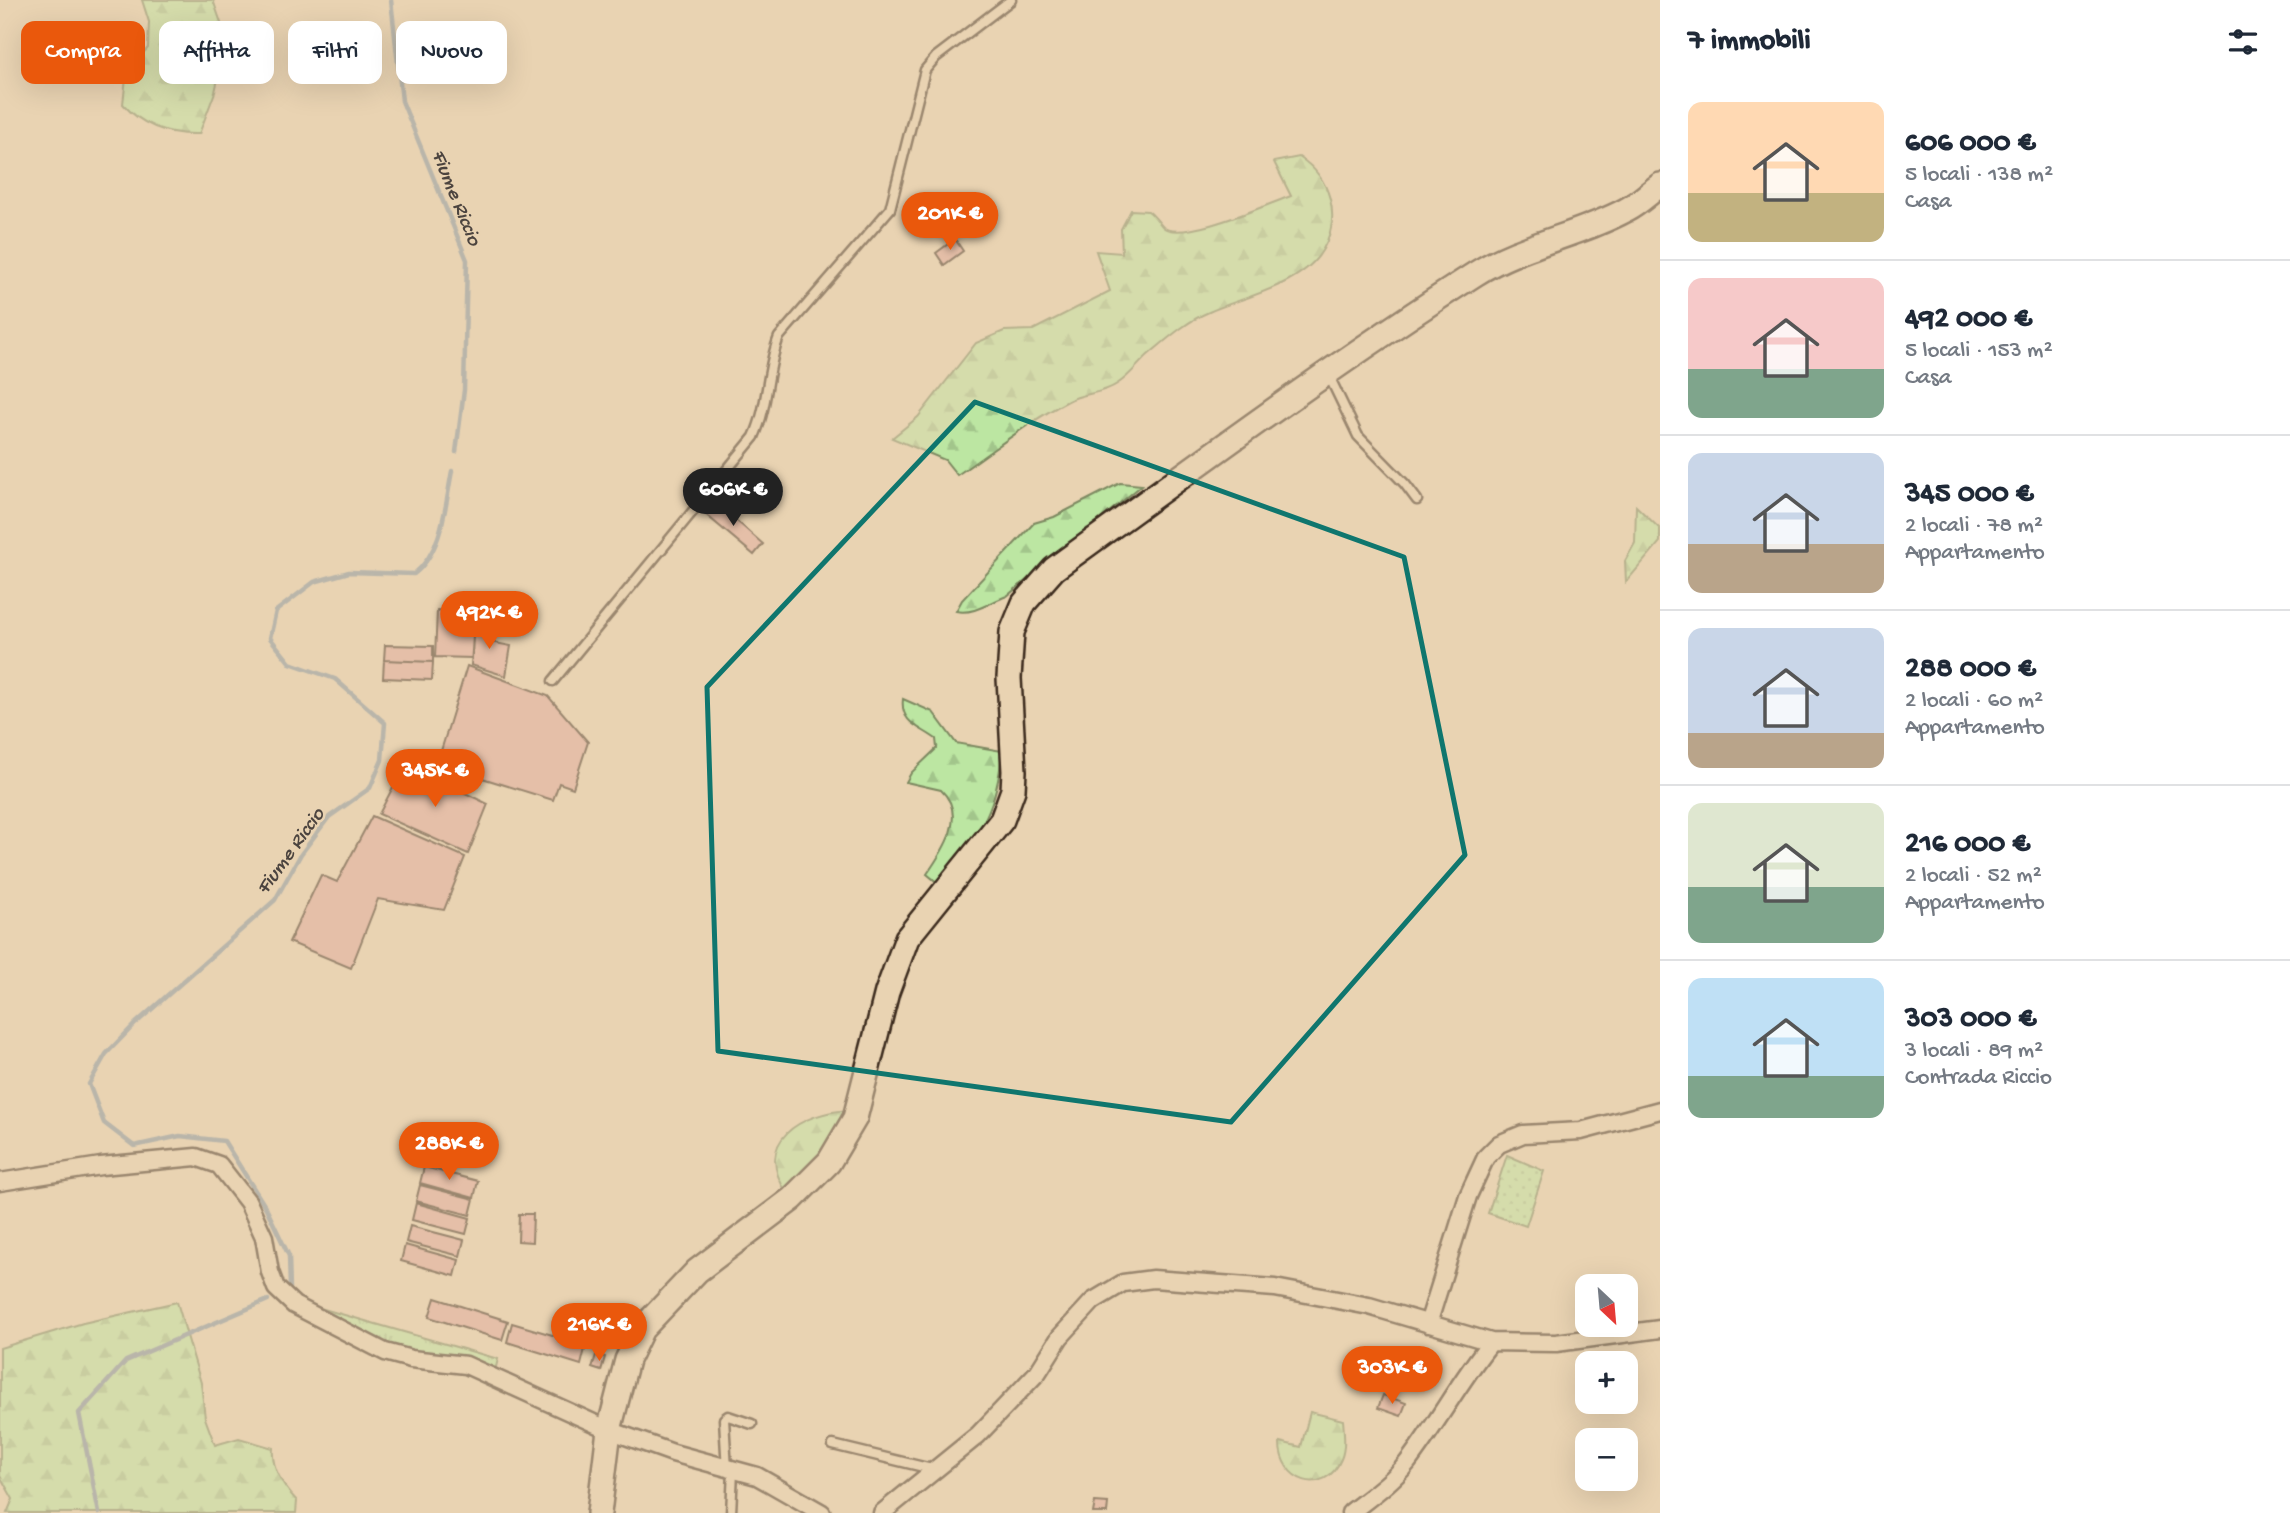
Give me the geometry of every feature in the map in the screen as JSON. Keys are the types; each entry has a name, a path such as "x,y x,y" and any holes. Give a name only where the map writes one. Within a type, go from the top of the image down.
{"street":[{"path":"599,1513 609,1430 626,1360 642,1329 696,1271 792,1199 829,1162 855,1118 887,992 907,938 993,835 1013,790 1010,653 1012,632 1024,603 1054,569 1327,374 1478,272 1537,243 1578,231 1628,209 1660,184"},
{"path":"1428,1324 1468,1196 1486,1157 1499,1144 1523,1134 1581,1131 1660,1110"},
{"path":"0,1182 101,1166 196,1157 209,1160 231,1177 248,1202 264,1237 270,1272 276,1288 288,1301 385,1352 411,1359 466,1364 609,1430 730,1470 757,1476 822,1513"},
{"path":"882,1513 978,1435 1038,1372 1060,1337 1093,1301 1123,1283 1153,1279 1275,1288 1369,1306 1491,1342 1556,1343 1660,1329"},
{"path":"1350,1513 1387,1484 1407,1462 1462,1377 1491,1342"}],"lane":[{"path":"553,681 754,437 763,417 771,358 779,337 890,209 925,70 936,57 1011,0"},
{"path":"1327,374 1339,392 1357,436 1405,484 1417,500"},
{"path":"731,1513 730,1470 724,1419 728,1416 752,1424"},
{"path":"833,1445 936,1470"}],"highlighted area":[{"path":"975,402 1404,557 1465,855 1231,1122 718,1051 707,687"}],"green space":[{"path":"142,0 213,0 220,21 159,21 159,84 217,84 199,134 177,133 157,128 139,119 123,104 125,84 145,84 145,51 148,48 149,22"},
{"path":"1299,157 1319,175 1330,198 1332,211 1332,224 1323,249 1302,272 1288,281 1193,320 1155,349 1117,384 1106,390 1074,398 1053,409 957,475 945,460 892,438 918,417 976,343 1004,331 1033,330 1110,291 1096,251 1122,253 1121,229 1131,210 1148,211 1163,227 1173,231 1225,220 1291,196 1274,162"},
{"path":"1120,483 1142,485 1007,596 976,610 956,611 962,600 1034,523 1054,517"},
{"path":"1636,506 1660,529 1660,542 1626,582 1625,561 1635,543"},
{"path":"903,699 933,712 956,743 1002,751 995,792 983,823 939,884 927,874 946,844 953,822 952,810 949,800 941,790 906,782 911,773 937,748 936,739 908,719"},
{"path":"849,1110 826,1153 787,1193 778,1175 775,1159 779,1145 787,1133 814,1117"},
{"path":"1507,1155 1544,1171 1526,1226 1488,1213"},
{"path":"177,1302 201,1383 205,1418 215,1445 239,1438 273,1448 274,1463 279,1476 297,1501 296,1513 7,1513 13,1499 0,1476 0,1348 83,1323"},
{"path":"313,1306 498,1359 495,1371 388,1352"},
{"path":"1310,1412 1343,1420 1344,1430 1343,1455 1334,1471 1325,1478 1314,1481 1304,1480 1287,1467 1280,1442 1301,1447"}],"building":[{"path":"955,239 963,251 944,265 936,253"},
{"path":"759,475 769,484 761,492 769,499 759,510 741,494"},
{"path":"714,501 763,544 754,555 704,513"},
{"path":"437,610 474,612 472,658 435,657"},
{"path":"474,622 494,626 490,642 511,646 506,676 471,665"},
{"path":"385,645 433,646 433,662 384,660"},
{"path":"384,660 433,662 432,680 383,678"},
{"path":"467,666 548,696 588,742 573,788 559,783 553,800 437,764"},
{"path":"405,764 488,804 468,854 379,814"},
{"path":"372,816 465,857 444,910 378,899 351,968 289,942 321,875 337,882"},
{"path":"424,1167 478,1181 474,1198 420,1183"},
{"path":"420,1185 474,1199 470,1215 416,1201"},
{"path":"416,1203 470,1218 466,1234 412,1220"},
{"path":"519,1214 533,1214 532,1242 518,1241"},
{"path":"410,1226 464,1240 460,1256 406,1242"},
{"path":"405,1245 459,1260 455,1276 401,1261"},
{"path":"435,1298 508,1321 502,1340 429,1317"},
{"path":"512,1323 586,1345 581,1365 507,1342"},
{"path":"596,1355 605,1357 601,1371 592,1368"},
{"path":"1383,1395 1406,1403 1401,1416 1378,1408"},
{"path":"1095,1502 1108,1503 1107,1513 1093,1513"}],"waterway":[{"name":"Fiume Riccio","path":"391,0 402,101 467,260 464,390 456,452"},
{"name":"Fiume Riccio","path":"290,1288 289,1256 266,1208 224,1141 180,1136 134,1146 104,1123 89,1084 106,1054 135,1024 275,900 301,854 329,817 370,788 382,760 385,723 335,679 290,663 270,638 276,611 314,582 349,572 414,574 424,564 437,541 452,471"},
{"name":"Fiume Riccio","path":"99,1513 79,1413 126,1361 268,1300"}]}
